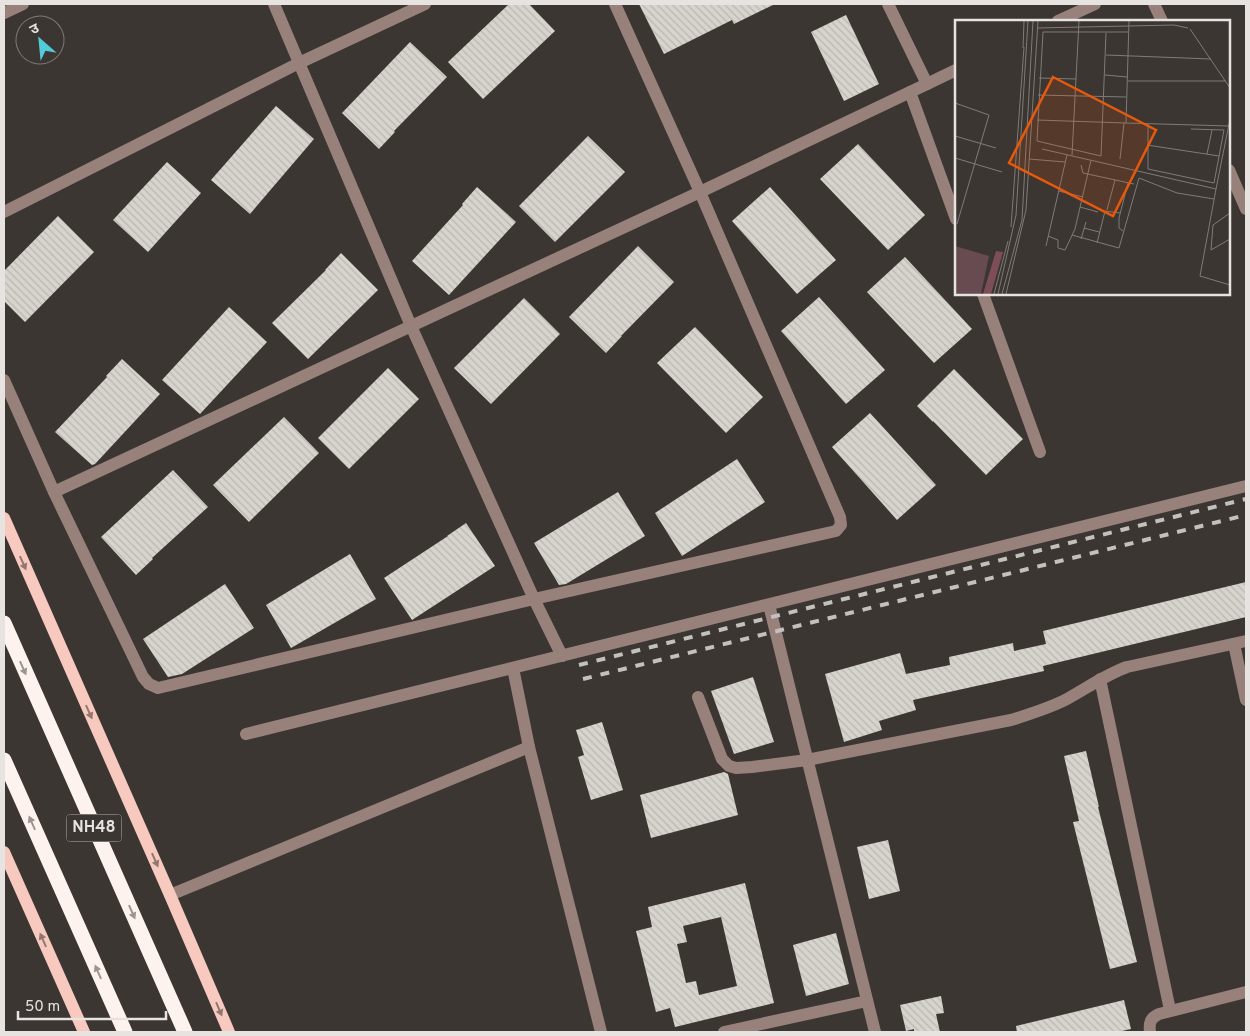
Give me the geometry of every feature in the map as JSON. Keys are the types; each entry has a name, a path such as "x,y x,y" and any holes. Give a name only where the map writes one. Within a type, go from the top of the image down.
{"highway":[{"name":"NH48","path":"4,623 185,1032"},
{"name":"NH48","path":"4,760 125,1032"}],"main road":[{"path":"4,518 229,1032"},
{"path":"4,852 84,1032"}],"street":[{"path":"4,13 23,4"},
{"path":"274,4 411,326 534,599 562,656"},
{"path":"4,212 299,63 425,4"},
{"path":"4,380 54,492 143,677 149,684 158,688 534,599 833,532 839,528 840,516 700,192 616,4"},
{"path":"888,4 927,84"},
{"path":"1060,20 1095,4"},
{"path":"1154,4 1162,20"},
{"path":"54,492 700,192 955,70"},
{"path":"910,92 955,216"},
{"path":"1230,171 1241,183 1246,209"},
{"path":"983,295 1040,452"},
{"path":"246,734 1246,486"},
{"path":"769,604 875,1032"},
{"path":"698,697 722,759 729,766 736,768 807,760 1011,720 1066,700 1100,679 1127,667 1240,643 1246,700"},
{"path":"513,668 529,747 600,1032"},
{"path":"1100,679 1170,1010"},
{"path":"170,895 529,747"},
{"path":"1150,1032 1150,1020 1154,1016 1170,1010 1246,992"},
{"path":"724,1032 867,1001"}],"building":[{"path":"509,4 529,4 555,31 483,99 448,62"},
{"path":"639,4 775,4 734,24 732,20 664,54"},
{"path":"846,15 879,84 844,101 811,32"},
{"path":"410,42 447,77 379,149 342,113"},
{"path":"276,106 314,139 250,214 211,180"},
{"path":"588,136 625,172 555,242 519,206"},
{"path":"858,144 925,215 888,250 820,179"},
{"path":"167,162 201,193 148,252 113,220"},
{"path":"477,187 516,222 449,295 412,261"},
{"path":"770,187 836,260 797,294 732,221"},
{"path":"58,216 94,252 25,322 4,301 4,271"},
{"path":"638,246 674,282 606,353 569,317"},
{"path":"341,253 378,290 308,359 272,323"},
{"path":"905,257 972,329 934,363 867,292"},
{"path":"819,297 885,370 846,404 781,331"},
{"path":"524,298 560,334 491,404 454,368"},
{"path":"229,307 267,342 200,414 162,380"},
{"path":"695,327 763,397 726,433 657,363"},
{"path":"122,359 160,394 92,465 55,432"},
{"path":"388,368 419,399 349,469 318,438"},
{"path":"954,369 1023,439 986,475 917,406"},
{"path":"870,413 936,485 897,520 832,447"},
{"path":"284,417 319,453 249,522 213,485"},
{"path":"737,459 765,502 682,556 655,513"},
{"path":"173,470 208,507 136,575 101,537"},
{"path":"618,492 645,536 566,584 559,585 534,543"},
{"path":"466,523 495,566 412,620 384,578"},
{"path":"350,554 376,599 291,648 266,605"},
{"path":"1246,582 1246,617 1043,666 1044,671 913,700 916,710 879,721 882,730 844,742 825,674 900,653 906,674 950,665 949,657 1013,643 1014,651 1046,644 1043,631"},
{"path":"225,584 254,628 182,674 168,677 143,639"},
{"path":"753,677 774,742 734,754 711,691"},
{"path":"602,722 623,790 591,800 578,757 584,755 576,730"},
{"path":"1086,751 1137,962 1110,969 1073,822 1079,821 1064,756"},
{"path":"724,772 728,774 738,815 651,838 640,795"},
{"path":"888,840 900,891 869,899 857,847"},
{"path":"745,883 774,1003 675,1027 670,1008 656,1012 636,931 652,927 648,907","holes":["721,917 737,986 699,995 696,981 686,983 677,944 687,942 683,926"]},
{"path":"836,933 849,984 806,996 793,945"},
{"path":"941,996 944,1013 936,1014 940,1032 914,1032 914,1029 906,1031 900,1005"},
{"path":"1124,1000 1131,1029 1117,1032 1017,1032 1016,1026"}],"railway":[{"path":"579,665 1246,499"},
{"path":"583,679 1246,515"}]}
